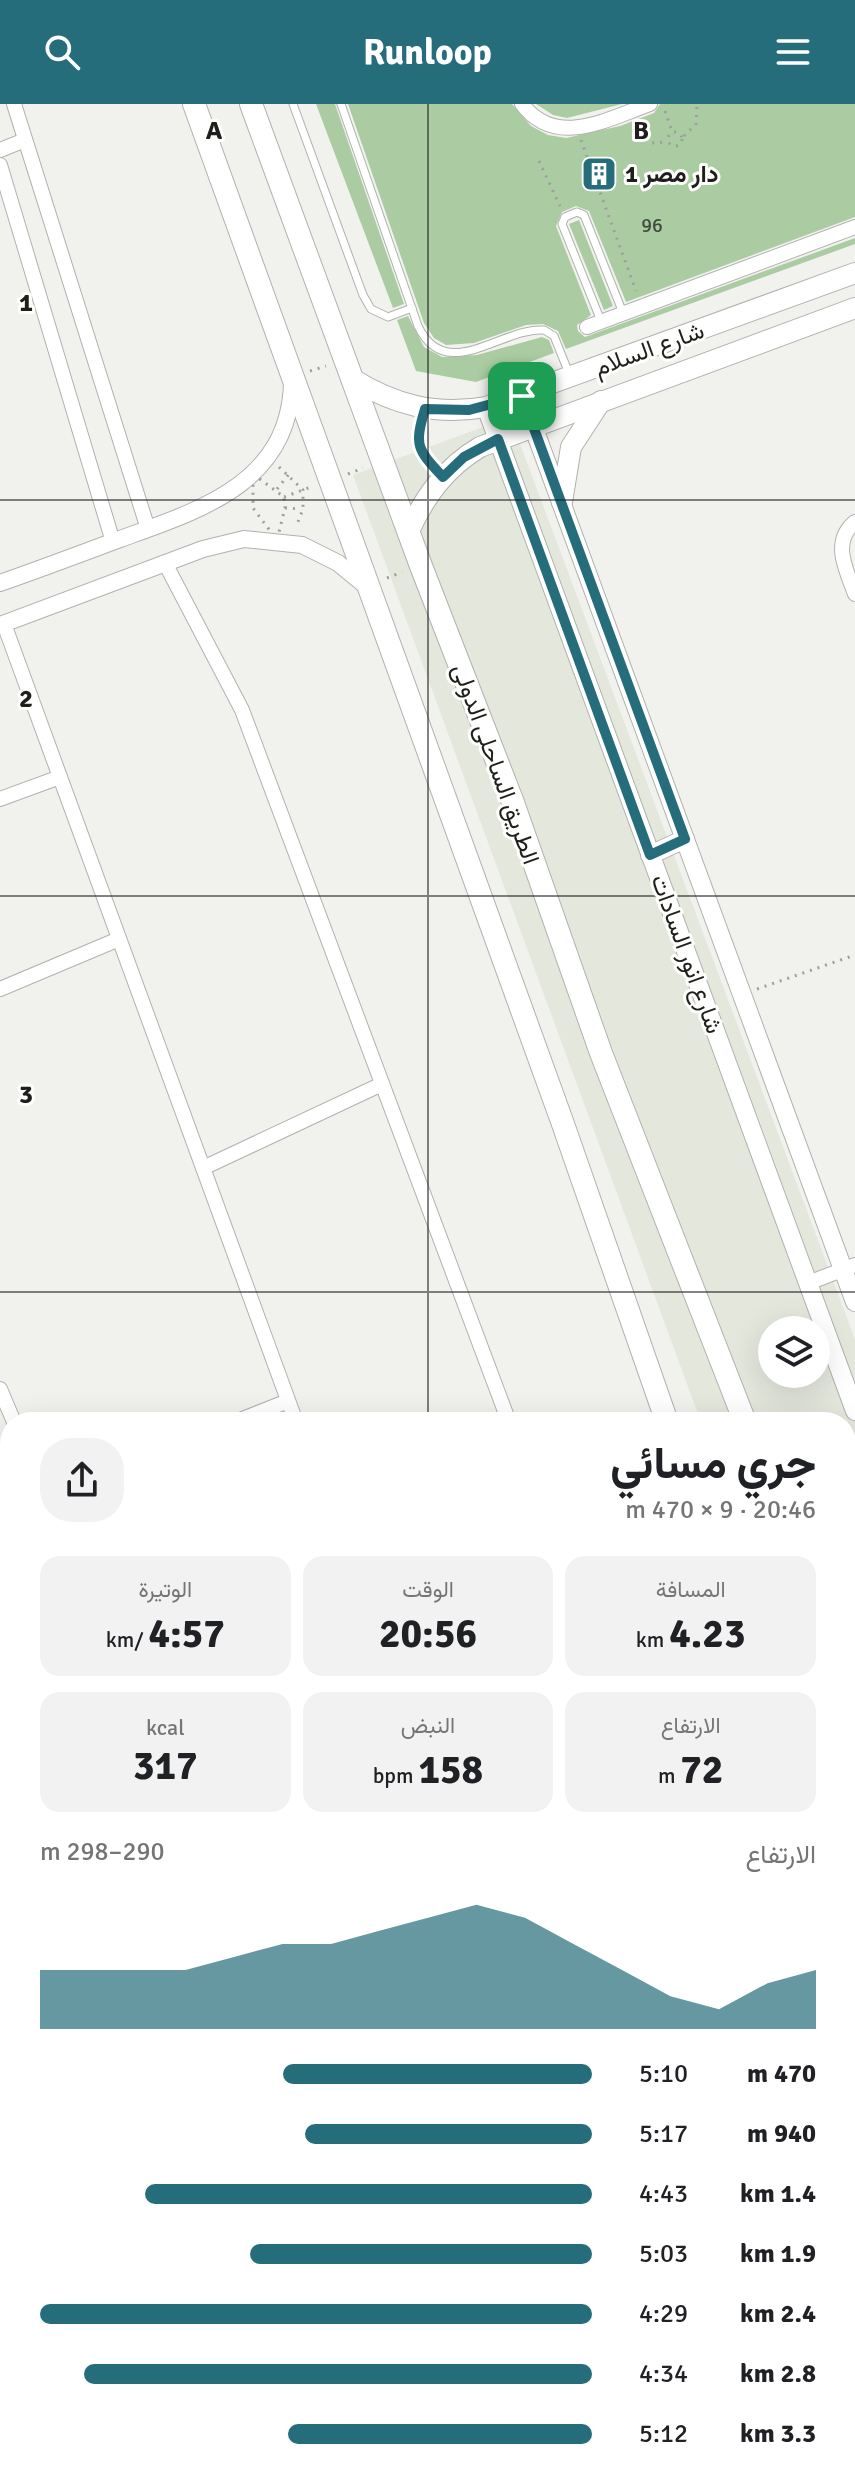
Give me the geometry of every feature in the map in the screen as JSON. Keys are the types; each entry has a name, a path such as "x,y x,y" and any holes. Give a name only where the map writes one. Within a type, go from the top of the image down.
{"highway":[{"path":"194,104 366,586 459,834 663,1412"},
{"name":"الطريق الساحلى الدولى","path":"251,104 408,533 512,800 601,1053 741,1412"}],"main road":[{"name":"شارع السلام","path":"348,368 382,396 425,409 451,411 486,407 855,273"},
{"name":"شارع السلام","path":"408,533 426,498 443,477 464,457 498,439 855,308"},
{"name":"شارع انور السادات","path":"522,396 743,994 849,1267 855,1302"},
{"path":"562,502 571,447 601,401"},
{"name":"شارع انور السادات","path":"486,407 855,1411"},
{"path":"650,855 685,839"}],"street":[{"path":"14,104 148,529"},
{"path":"522,104 534,118 547,125 577,129 650,104"},
{"path":"0,150 25,140"},
{"path":"0,165 113,542"},
{"path":"594,324 855,227"},
{"path":"0,583 211,504 253,474 266,457 285,425 291,407 292,378"},
{"path":"855,522 845,532 841,547 855,594"},
{"path":"292,1412 2,624 224,543 283,541 321,553 366,586"},
{"path":"165,563 242,710 505,1412"},
{"path":"0,799 60,777"},
{"path":"0,989 119,939"},
{"path":"203,1168 382,1084"},
{"path":"808,1283 849,1267"},
{"path":"0,1389 10,1412"},
{"path":"260,1412 288,1401"}],"lane":[{"path":"293,104 363,295 371,309 388,317 412,308"},
{"path":"341,104 421,333 449,353 544,330 554,336 571,378"},
{"path":"594,324 562,224 565,217 577,212 584,215 623,313"}],"path":[{"path":"663,104 673,134"},
{"path":"684,136 681,131 666,137 669,146 684,141 684,136 696,124 697,104"},
{"path":"629,111 647,140 656,145 667,142"},
{"path":"577,129 642,306"},
{"path":"539,161 565,217"},
{"path":"292,378 348,368"},
{"path":"425,409 417,442 419,451 443,477"},
{"path":"266,457 289,474 303,490 303,509 283,541"},
{"path":"253,474 284,497 283,541"},
{"path":"253,474 253,508 283,541"},
{"path":"277,489 289,474"},
{"path":"285,508 303,509"},
{"path":"366,586 421,566"},
{"path":"743,994 855,955"}],"shaded area":[{"path":"510,417 855,1339 855,1412 697,1412 353,475"}],"building":[{"path":"316,104 335,104 404,304 393,308"},
{"name":"دار مصر 1","path":"348,104 512,104 531,126 548,135 566,138 620,126 654,113 660,104 855,104 855,217 626,302 589,211 576,206 562,212 556,226 591,315 577,325 578,331 585,337 855,238 855,244 566,349 558,331 543,324 526,325 474,343 446,345 434,338 424,323"},
{"path":"536,104 622,104 567,118 553,115"},
{"path":"579,220 613,306 604,310 569,224"},
{"path":"408,316 424,347 442,357 477,355 542,337 549,340 554,353 476,382 416,371 397,320"}],"place":[{"name":"دار مصر 1","path":"599,174"}],"route":[{"path":"522,396 685,839 650,855 498,439 464,457 443,477 419,451 418,432 425,409 469,410 522,396"}]}
